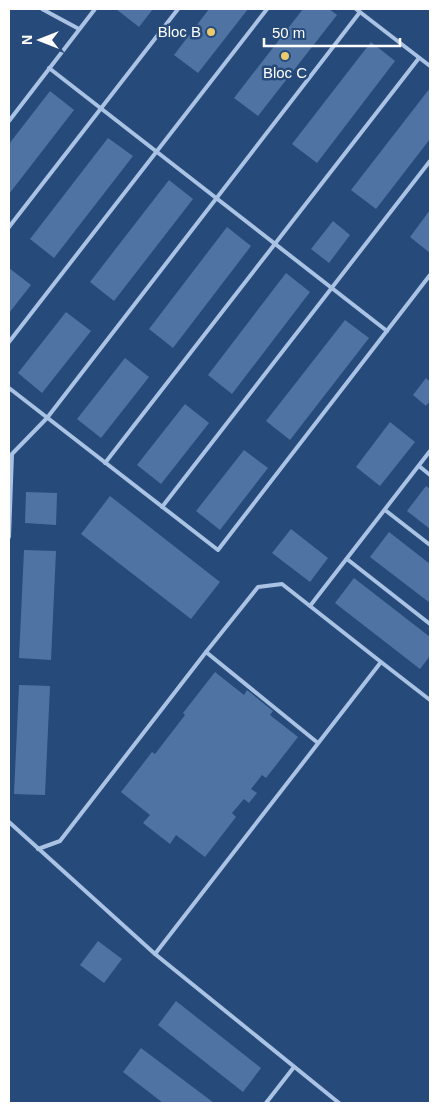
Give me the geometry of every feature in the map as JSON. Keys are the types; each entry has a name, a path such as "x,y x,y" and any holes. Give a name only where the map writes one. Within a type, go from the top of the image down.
{"lane":[{"path":"42,9 79,30"},
{"path":"9,120 95,9"},
{"path":"9,227 178,9"},
{"path":"9,342 267,9"},
{"path":"356,9 430,66"},
{"path":"9,537 12,454 47,418 360,12"},
{"path":"105,463 419,58"},
{"path":"49,68 387,331"},
{"path":"162,508 430,161"},
{"path":"9,388 218,550 430,275"},
{"path":"310,606 430,451"},
{"path":"419,466 430,475"},
{"path":"385,510 430,546"},
{"path":"347,559 430,624"},
{"path":"38,849 60,841 258,587 282,584 430,700"},
{"path":"206,652 318,743"},
{"path":"154,954 381,662"},
{"path":"9,822 154,954 339,1103"},
{"path":"266,1103 294,1067"}],"building":[{"path":"116,9 153,9 139,27"},
{"name":"Bloc B","path":"209,9 248,9 198,73 174,55"},
{"name":"Bloc C","path":"303,9 329,9 337,15 258,116 234,98"},
{"path":"371,42 395,61 317,163 292,144"},
{"path":"430,88 430,139 376,209 351,190"},
{"path":"50,91 74,110 9,194 9,144"},
{"path":"108,138 133,156 54,258 30,239"},
{"path":"169,180 193,199 114,301 90,282"},
{"path":"430,210 430,253 410,237"},
{"path":"333,221 350,235 329,263 311,249"},
{"path":"227,227 251,246 173,348 149,329"},
{"path":"9,268 31,285 9,313"},
{"path":"286,273 310,292 232,394 208,375"},
{"path":"66,312 91,331 42,393 18,373"},
{"path":"345,320 369,338 290,440 266,421"},
{"path":"125,358 149,377 101,438 77,419"},
{"path":"426,378 430,382 430,401 426,406 413,395"},
{"path":"185,404 209,423 161,484 137,465"},
{"path":"390,422 415,442 380,486 356,467"},
{"path":"244,450 268,468 220,530 196,511"},
{"path":"426,486 430,489 430,529 407,511"},
{"path":"26,492 57,493 56,525 25,523"},
{"path":"110,496 220,582 191,619 81,534"},
{"path":"291,529 328,558 310,582 272,553"},
{"path":"389,532 430,564 430,603 370,557"},
{"path":"24,550 56,551 51,660 19,658"},
{"path":"354,578 430,637 430,656 420,669 335,603"},
{"path":"215,672 244,695 247,690 273,711 270,715 298,737 266,778 262,775 251,789 257,793 249,803 244,799 232,813 236,817 205,857 176,835 170,844 143,823 150,815 121,792 152,752 155,754 185,715 183,713"},
{"path":"19,685 50,686 45,795 14,794"},
{"path":"98,941 122,959 104,983 80,965"},
{"path":"176,1001 261,1068 243,1092 158,1025"},
{"path":"141,1048 214,1103 163,1103 123,1072"}],"place":[{"name":"Bloc B","path":"211,32"},
{"name":"Bloc C","path":"285,56"}]}
